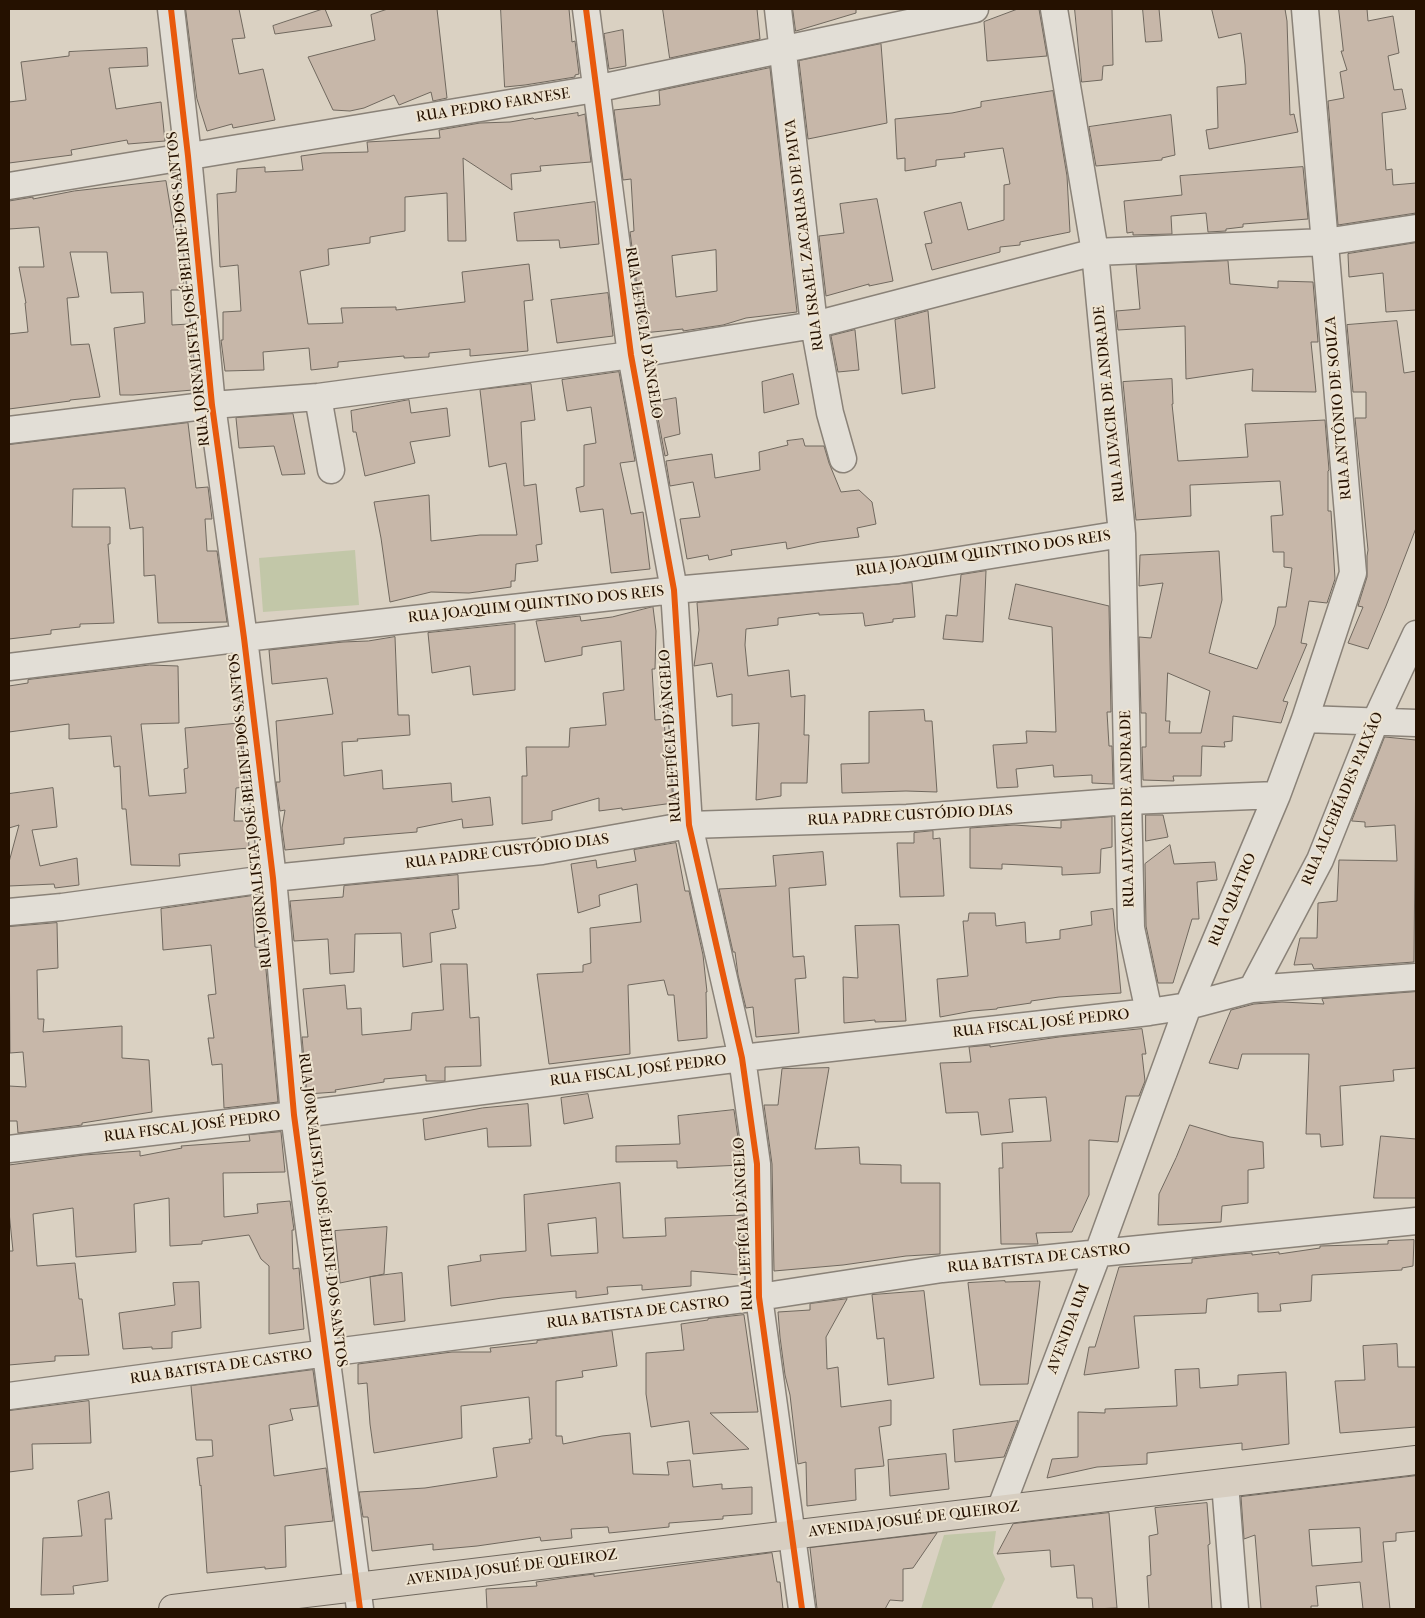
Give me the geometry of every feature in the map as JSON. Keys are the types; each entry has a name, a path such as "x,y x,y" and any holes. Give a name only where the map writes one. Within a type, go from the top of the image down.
{"main road":[{"name":"AVENIDA JOSUÉ DE QUEIROZ","path":"173,1609 359,1598 790,1534 1416,1460"}],"street":[{"name":"RUA JORNALISTA JOSÉ BELINE DOS SANTOS","path":"171,9 188,156 212,405 244,638 273,878 294,1115 359,1598"},
{"name":"RUA LETÍCIA D'ÂNGELO","path":"586,9 631,354 674,590 689,826 742,1058 757,1164 759,1297 790,1534 802,1609"},
{"name":"RUA ISRAEL ZACARIAS DE PAIVA","path":"778,9 784,48 814,325 830,413 843,459"},
{"name":"RUA PEDRO FARNESE","path":"9,186 595,89 975,9"},
{"name":"RUA ALVACIR DE ANDRADE","path":"1054,9 1095,252 1122,534 1131,928 1149,1012"},
{"name":"RUA ANTÔNIO DE SOUZA","path":"1277,795 1305,719 1353,573 1305,9"},
{"path":"9,430 212,405 318,397 631,354 814,325 1095,252 1325,242 1416,228"},
{"path":"318,397 331,470"},
{"name":"RUA JOAQUIM QUINTINO DOS REIS","path":"9,667 244,638 674,590 898,570 1122,534"},
{"name":"RUA ALCEBÍADES PAIXÃO","path":"1252,989 1320,860 1375,722 1416,634"},
{"path":"1305,719 1416,723"},
{"name":"RUA PADRE CUSTÓDIO DIAS","path":"9,912 62,907 273,878 542,851 689,826 907,818 1128,801 1277,795"},
{"name":"RUA QUATRO","path":"1188,1006 1277,795"},
{"name":"RUA FISCAL JOSÉ PEDRO","path":"9,1150 742,1058 1149,1012 1188,1006 1252,989 1416,977"},
{"name":"AVENIDA UM","path":"1000,1510 1098,1253 1188,1006"},
{"name":"RUA BATISTA DE CASTRO","path":"9,1396 759,1297 942,1269 1416,1221"},
{"path":"1226,1483 1235,1609"}],"green space":[{"path":"355,550 359,605 263,612 259,558"},
{"path":"996,1531 993,1553 1005,1579 991,1609 921,1609 944,1535"}],"building":[{"path":"186,9 239,9 245,38 232,39 239,74 263,69 275,120 233,128 232,124 207,131 197,99"},
{"path":"325,9 332,26 275,34 273,26"},
{"path":"388,9 437,9 447,98 433,101 431,92 399,105 394,95 364,108 350,111 333,110 308,57 375,40 371,15"},
{"path":"501,9 569,9 572,42 575,41 579,74 575,75 575,77 505,87"},
{"path":"663,9 757,9 760,39 670,58"},
{"path":"793,9 856,9 856,13 796,31"},
{"path":"1018,9 1039,9 1047,56 987,61 984,22"},
{"path":"1075,9 1112,9 1113,65 1103,66 1102,80 1082,82"},
{"path":"1143,9 1159,9 1162,41 1146,42"},
{"path":"1212,9 1285,9 1290,115 1294,114 1298,132 1209,149 1206,130 1218,128 1217,87 1246,84 1241,33 1219,38"},
{"path":"1339,9 1367,9 1368,21 1393,16 1399,53 1388,56 1394,90 1402,89 1406,109 1382,113 1386,170 1392,169 1393,185 1416,183 1416,213 1338,225 1328,101 1344,98 1340,72 1347,70 1341,51 1343,51"},
{"path":"623,30 626,66 609,69 604,34"},
{"path":"881,44 887,123 808,139 799,61"},
{"path":"147,48 148,66 109,68 116,109 161,102 165,141 128,144 127,140 71,150 72,155 9,163 9,102 26,100 21,62 69,56 69,52"},
{"path":"770,68 797,312 746,318 723,325 683,331 683,329 643,333 630,232 634,231 631,179 623,180 614,110 660,105 659,91","holes":["716,250 717,291 676,297 672,256"]},
{"path":"1053,91 1067,176 1070,232 1020,242 1020,245 1000,247 1000,252 932,270 925,244 932,243 924,212 961,202 968,230 1004,220 1004,185 1010,184 1003,148 964,153 965,157 936,160 936,166 905,171 905,158 897,159 895,119 952,113 981,107 981,102"},
{"path":"578,113 578,116 585,114 591,162 540,166 541,171 511,174 512,190 463,158 466,241 448,241 447,193 405,197 405,231 370,237 370,243 328,249 329,265 300,271 308,324 343,323 341,308 396,307 396,310 465,302 462,272 529,264 533,300 524,301 528,351 470,356 470,349 429,353 429,357 404,358 404,356 338,362 338,367 311,370 309,348 263,352 264,370 225,371 221,340 223,340 223,312 241,311 238,265 220,267 217,194 236,192 237,169 265,167 265,172 303,170 301,156 323,153 368,152 367,142 440,138 439,130 480,123 510,122"},
{"path":"1171,115 1175,155 1162,158 1162,160 1096,166 1089,127"},
{"path":"1303,167 1308,219 1243,224 1243,227 1226,229 1226,231 1208,232 1206,213 1171,216 1172,234 1133,235 1133,232 1127,233 1124,201 1182,195 1180,176"},
{"path":"166,181 184,290 171,290 172,325 189,324 193,390 120,395 114,328 145,323 143,292 111,293 107,252 70,252 79,297 67,298 71,345 89,344 100,397 9,409 9,334 28,332 26,303 19,267 44,267 39,227 9,229 9,201 33,197 33,199 74,191"},
{"path":"877,199 893,281 869,286 869,284 826,296 819,236 844,233 840,204"},
{"path":"595,202 599,244 560,248 559,240 517,241 514,213"},
{"path":"1416,243 1416,310 1386,312 1383,273 1349,277 1348,254"},
{"path":"1228,261 1230,284 1278,288 1278,281 1313,282 1318,342 1311,342 1316,392 1252,391 1253,369 1186,379 1185,326 1118,330 1116,311 1140,309 1136,265"},
{"path":"608,293 613,336 557,343 551,300"},
{"path":"928,311 935,388 902,394 895,320"},
{"path":"1397,321 1404,373 1416,371 1416,528 1368,649 1348,643 1363,607 1358,606 1367,577 1368,550 1355,418 1366,418 1366,392 1353,392 1347,325"},
{"path":"855,330 859,370 838,372 831,336"},
{"path":"619,372 635,461 620,463 631,514 643,512 650,569 611,573 603,509 580,512 576,488 584,486 584,445 596,443 591,407 567,411 562,380"},
{"path":"793,374 799,404 764,413 762,382"},
{"path":"1172,379 1172,404 1178,461 1248,457 1245,424 1325,420 1329,470 1328,511 1331,511 1335,579 1327,603 1309,601 1301,643 1307,644 1283,701 1288,702 1281,723 1233,716 1232,741 1224,742 1225,747 1202,746 1201,776 1173,776 1174,781 1143,780 1142,747 1146,747 1146,713 1141,713 1139,637 1151,638 1163,583 1139,586 1140,555 1219,551 1222,600 1209,653 1257,669 1275,625 1278,607 1286,607 1292,568 1284,567 1284,552 1273,552 1271,516 1283,515 1280,481 1190,485 1191,516 1136,520 1123,382","holes":["1168,673 1210,691 1201,733 1169,733 1170,721 1166,721"]},
{"path":"531,384 535,420 521,422 524,486 536,484 542,544 536,545 538,561 516,564 515,581 511,581 511,587 469,593 431,592 390,602 374,502 429,495 431,541 480,535 517,535 506,463 489,467 480,390"},
{"path":"676,398 680,434 664,438 668,455 665,456 655,402"},
{"path":"409,400 411,413 447,408 450,436 410,442 415,463 365,476 356,432 353,432 351,411"},
{"path":"293,414 305,474 282,475 274,446 239,448 236,418"},
{"path":"188,423 196,488 208,487 212,519 205,519 207,551 217,551 227,622 158,623 155,575 144,576 143,527 130,529 125,488 73,489 72,527 110,527 110,544 108,544 114,623 80,624 80,627 51,630 51,634 9,639 9,445"},
{"path":"803,439 805,446 824,446 841,492 859,490 872,502 876,524 857,528 859,537 787,549 786,542 731,550 732,555 709,560 708,555 687,559 680,519 700,517 693,482 670,486 666,461 712,454 715,478 760,470 759,452 788,445 787,441"},
{"path":"986,571 983,642 943,639 946,615 957,616 961,575"},
{"path":"912,583 915,617 893,619 893,622 865,626 863,613 819,615 819,613 778,618 778,625 746,629 745,645 748,676 789,670 791,697 805,695 804,735 809,735 807,783 781,783 781,796 756,800 759,723 732,726 732,694 717,697 712,663 694,666 699,630 697,603"},
{"path":"1016,584 1109,606 1111,712 1107,712 1109,746 1112,746 1113,784 1092,783 1092,775 1054,777 1053,765 1016,769 1018,787 997,788 993,745 1027,743 1026,731 1056,732 1052,627 1009,619"},
{"path":"653,607 656,631 655,669 652,669 655,720 664,719 666,746 669,745 673,803 599,811 599,798 552,811 552,820 522,824 522,776 527,776 526,747 569,747 570,728 606,725 603,693 624,690 621,641 582,647 582,655 545,662 536,621 580,616 581,621 612,617"},
{"path":"515,624 515,690 473,695 470,666 432,673 428,633"},
{"path":"395,637 398,715 409,715 410,735 342,742 344,776 382,770 383,789 451,783 452,802 490,797 493,825 463,828 462,819 417,828 417,832 344,838 344,844 285,850 282,828 285,810 280,811 276,782 280,782 276,721 333,714 327,678 272,684 269,650"},
{"path":"150,665 178,666 179,723 141,724 149,796 186,793 184,769 188,768 185,728 239,723 245,787 236,788 234,821 248,821 249,848 179,854 180,866 131,865 126,809 122,809 120,766 114,767 111,736 69,739 69,724 9,732 9,686 28,683 28,680"},
{"path":"924,710 925,721 932,721 937,792 842,793 841,764 869,763 869,712"},
{"path":"1385,737 1416,740 1414,962 1314,969 1312,964 1294,965 1300,938 1317,938 1318,903 1337,901 1339,860 1397,861 1395,825 1365,827 1365,822 1352,821"},
{"path":"53,788 57,827 32,830 40,866 77,858 79,885 55,888 54,884 9,886 9,862 19,825 9,828 9,794"},
{"path":"1146,815 1163,815 1168,837 1146,841"},
{"path":"1112,817 1112,847 1101,849 1100,873 1062,875 1062,867 1002,864 1002,869 970,868 970,828 1014,825 1061,828 1061,821"},
{"path":"933,831 933,839 940,838 944,896 900,897 897,843 914,843 914,833"},
{"path":"676,843 685,891 689,891 703,955 707,992 707,1038 678,1041 674,995 668,995 664,980 628,985 630,1054 549,1064 537,974 583,972 583,965 591,963 590,928 641,922 637,884 599,895 600,906 578,913 571,864 596,860 597,868 636,861 634,850"},
{"path":"1170,845 1174,864 1215,862 1217,880 1197,882 1199,919 1192,919 1173,983 1158,983 1146,926 1145,864"},
{"path":"823,852 826,885 789,888 793,957 804,956 806,978 795,979 799,1033 756,1037 753,1007 746,1008 735,952 733,952 719,889 776,886 773,856"},
{"path":"458,875 459,909 452,910 456,928 430,933 432,962 403,967 401,933 355,934 354,972 330,974 328,939 294,941 290,901 343,897 344,886"},
{"path":"252,896 255,947 264,948 278,1102 224,1108 222,1064 212,1065 208,1038 214,1038 208,995 216,994 211,945 163,950 161,909"},
{"path":"1113,909 1121,993 1059,997 997,1009 940,1017 937,979 968,976 963,921 968,921 969,913 995,913 996,926 1025,922 1026,943 1060,939 1060,930 1092,925 1091,912"},
{"path":"57,923 58,968 37,970 38,1019 44,1019 43,1032 122,1026 122,1058 149,1060 152,1112 82,1123 82,1125 18,1133 17,1121 9,1121 9,1086 26,1087 23,1052 10,1053 9,927"},
{"path":"899,925 906,1021 875,1022 875,1020 844,1023 843,977 858,978 855,926"},
{"path":"441,964 467,964 470,1018 479,1017 481,1066 445,1067 445,1081 426,1081 426,1075 384,1079 384,1082 335,1090 336,1092 307,1094 302,1037 308,1037 303,989 345,985 347,1009 361,1008 362,1035 411,1030 412,1013 443,1010"},
{"path":"1416,992 1416,1068 1393,1070 1394,1081 1340,1086 1343,1145 1321,1147 1320,1134 1306,1134 1309,1054 1242,1054 1238,1069 1209,1063 1231,1010 1254,1004 1282,1002 1324,1004 1322,999"},
{"path":"1142,1029 1146,1054 1142,1054 1145,1081 1139,1096 1126,1096 1118,1142 1089,1140 1089,1195 1072,1232 1036,1233 1038,1244 1001,1244 999,1168 1003,1168 1002,1143 1051,1141 1046,1097 1009,1099 1013,1132 981,1135 978,1112 946,1113 940,1063 971,1062 969,1047 990,1045 990,1047 1059,1037"},
{"path":"829,1068 815,1149 859,1147 860,1164 901,1165 901,1183 940,1183 940,1254 774,1271 772,1164 764,1105 778,1105 782,1069"},
{"path":"588,1094 593,1118 564,1124 561,1098"},
{"path":"528,1104 531,1146 488,1147 487,1128 425,1140 423,1119 482,1108"},
{"path":"734,1110 742,1165 677,1168 677,1161 616,1162 616,1146 680,1144 678,1116"},
{"path":"1190,1125 1230,1137 1263,1142 1264,1168 1248,1170 1248,1203 1222,1206 1221,1222 1158,1225 1159,1194"},
{"path":"281,1132 285,1172 223,1173 224,1217 258,1213 257,1204 290,1201 294,1230 292,1230 293,1269 299,1268 304,1329 269,1334 269,1266 261,1259 249,1235 202,1241 202,1244 170,1246 169,1198 134,1204 136,1252 76,1257 73,1208 33,1214 37,1266 75,1263 79,1299 82,1299 89,1355 55,1356 55,1361 9,1365 9,1251 13,1251 9,1212 9,1165 84,1155 140,1151 140,1156 182,1148 181,1146 250,1141 249,1135"},
{"path":"1381,1136 1416,1139 1416,1198 1374,1198"},
{"path":"620,1183 623,1238 666,1236 665,1218 743,1215 744,1272 740,1272 740,1275 691,1271 691,1286 642,1290 642,1285 607,1287 608,1294 576,1298 576,1291 502,1298 451,1306 448,1266 481,1261 480,1255 526,1251 524,1195","holes":["596,1218 598,1253 551,1256 548,1224"]},
{"path":"387,1227 384,1274 340,1283 335,1231"},
{"path":"1414,1240 1413,1266 1402,1268 1402,1270 1312,1275 1311,1301 1280,1304 1281,1311 1258,1312 1258,1293 1207,1299 1206,1313 1134,1316 1139,1368 1084,1375 1089,1347 1095,1347 1119,1267 1192,1263 1192,1259 1227,1255 1279,1252 1279,1254 1320,1248 1320,1246 1388,1244 1388,1241"},
{"path":"402,1273 405,1321 374,1325 370,1277"},
{"path":"1040,1281 1028,1384 980,1385 968,1283"},
{"path":"199,1282 201,1328 172,1332 172,1348 123,1349 119,1313 175,1305 173,1283"},
{"path":"924,1291 934,1378 888,1385 884,1338 877,1339 872,1295"},
{"path":"847,1299 826,1337 827,1369 838,1367 841,1407 891,1400 891,1425 879,1427 884,1466 855,1469 856,1500 807,1506 806,1462 798,1464 778,1312 810,1310 810,1304"},
{"path":"744,1315 758,1412 710,1413 749,1449 693,1454 689,1421 651,1427 646,1394 646,1353 684,1350 681,1324"},
{"path":"612,1331 617,1366 582,1371 583,1377 556,1381 556,1436 562,1436 563,1444 602,1436 630,1433 633,1474 669,1475 667,1462 690,1460 693,1487 722,1484 722,1489 752,1487 752,1514 723,1516 723,1519 669,1523 669,1527 609,1533 608,1527 571,1529 572,1538 541,1541 540,1537 433,1550 433,1544 372,1551 368,1517 363,1517 359,1492 425,1488 497,1477 493,1448 530,1443 529,1439 532,1439 529,1397 461,1406 462,1438 374,1453 367,1383 358,1384 358,1364 452,1352 491,1352 490,1348 537,1343 537,1341"},
{"path":"1397,1344 1398,1367 1416,1367 1416,1427 1340,1433 1335,1381 1365,1380 1363,1346"},
{"path":"1199,1369 1200,1388 1238,1385 1238,1375 1286,1372 1289,1444 1242,1450 1242,1443 1147,1453 1147,1464 1097,1467 1047,1478 1052,1459 1078,1457 1078,1412 1105,1413 1105,1409 1177,1406 1175,1370"},
{"path":"313,1370 318,1406 290,1409 293,1420 269,1425 274,1476 326,1468 333,1521 285,1526 286,1567 265,1569 265,1567 207,1573 201,1485 197,1458 213,1456 212,1440 196,1440 191,1386"},
{"path":"89,1401 91,1443 32,1444 33,1469 9,1472 9,1411"},
{"path":"1018,1421 1004,1457 955,1462 953,1430"},
{"path":"946,1454 949,1489 890,1496 888,1460"},
{"path":"1416,1476 1416,1531 1396,1533 1396,1541 1383,1542 1390,1609 1363,1609 1360,1582 1316,1586 1318,1606 1311,1606 1311,1609 1261,1609 1255,1535 1244,1539 1241,1497","holes":["1360,1528 1362,1562 1312,1566 1309,1530"]},
{"path":"109,1492 112,1519 105,1519 108,1581 73,1586 74,1594 41,1595 43,1538 82,1536 78,1501"},
{"path":"1207,1503 1212,1609 1149,1609 1147,1576 1151,1575 1149,1536 1158,1534 1155,1508"},
{"path":"1109,1513 1117,1608 1093,1609 1092,1598 1077,1598 1074,1565 1051,1567 1050,1550 997,1554 1013,1524"},
{"path":"937,1533 913,1568 903,1569 903,1601 890,1600 885,1609 817,1609 810,1548"},
{"path":"772,1553 777,1582 780,1582 783,1609 487,1609 486,1589 537,1586 536,1582 571,1577 594,1574 594,1576"}],"cycle path":[{"path":"171,9 188,156 212,405 244,638 273,878 294,1115 360,1609"},
{"path":"586,9 631,355 674,590 689,825 742,1058 757,1164 759,1297 802,1609"}]}
